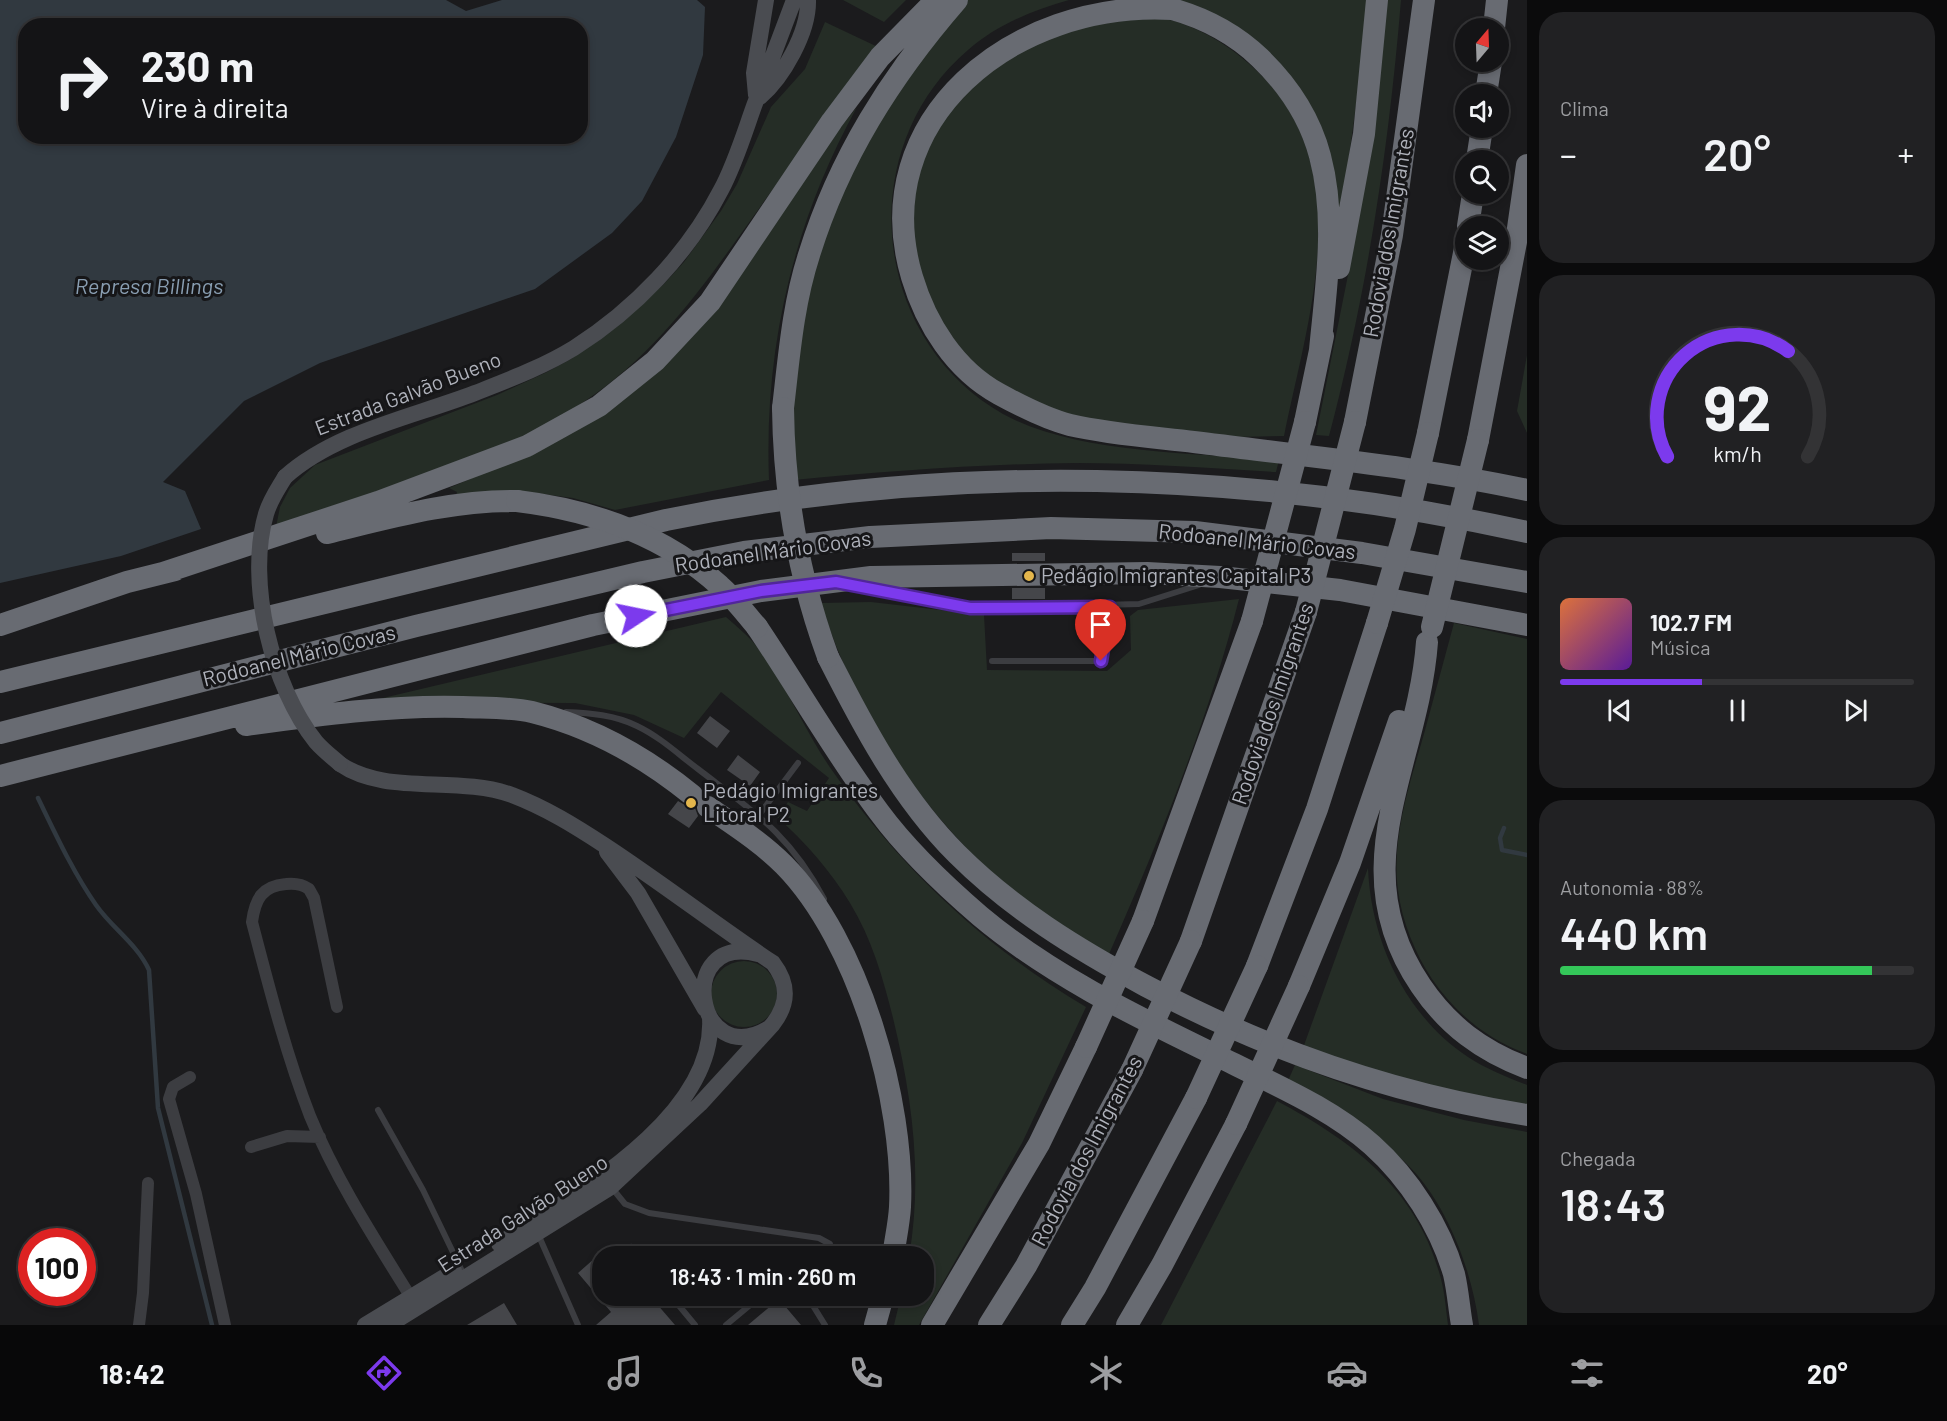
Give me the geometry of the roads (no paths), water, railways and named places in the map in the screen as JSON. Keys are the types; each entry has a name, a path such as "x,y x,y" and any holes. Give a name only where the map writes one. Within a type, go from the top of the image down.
{"highway":[{"path":"163,573 368,505 527,446 599,406 655,361 710,302 832,121 880,57 936,0"},
{"path":"957,0 886,90 836,181 803,278 794,319 783,408 786,487 796,553 806,595 828,657 856,714 886,763 956,854 1020,909 1080,951 1195,1012 1367,1081 1449,1102 1527,1114"},
{"path":"932,1325 1039,1144 1086,1047 1143,921 1252,621 1305,422 1349,222 1364,134 1377,0"},
{"name":"Rodovia dos Imigrantes","path":"989,1325 1026,1266 1132,1070 1191,941 1306,612 1355,422 1392,235 1424,0"},
{"path":"1495,18 1497,0"},
{"path":"1320,350 1330,235 1329,203 1320,153 1299,106 1286,85 1252,50 1234,37 1193,16 1133,1 1091,2 1053,10 1027,21 998,39 957,76 936,105 913,151 906,184 904,238 909,267 927,316 942,342 979,381 1019,405 1070,425 1378,466 1527,490"},
{"path":"1127,1325 1162,1265 1236,1124 1299,986 1350,863 1430,634 1478,440 1516,242 1527,165"},
{"path":"1072,1325 1095,1288 1196,1098 1257,966 1317,808 1405,529 1428,432 1461,270"},
{"path":"0,682 432,574 666,520 735,506 854,492 963,482 1049,479 1226,486 1372,504 1527,532"},
{"path":"0,625 127,582 414,512 473,502 517,501 557,506 637,531 693,564 721,587 758,627 881,815 948,887 981,917 1083,987 1284,1089 1330,1115 1372,1145 1416,1196 1441,1239 1454,1275 1462,1325"},
{"name":"Rodoanel Mário Covas","path":"0,733 416,626 643,572 744,552 870,537 1051,528 1195,532 1362,553 1527,582"},
{"path":"0,776 593,625 761,591 836,582 910,575 1147,573 1220,577 1340,590 1527,625"},
{"path":"1430,634 1423,686 1392,803 1386,836 1383,869 1389,915 1405,959 1434,1005 1477,1045 1527,1068"},
{"path":"170,734 349,711 421,706 529,712 568,723 642,757 759,843 784,865 805,890 822,916 853,977 874,1030 891,1095 898,1147 900,1208 894,1246"},
{"path":"875,1325 880,1306"}],"main road":[{"path":"757,99 754,73 766,0"},
{"name":"Estrada Galvão Bueno","path":"365,1325 414,1303 608,1181 700,1104 782,1014 786,1000 786,987 773,963 563,819 511,795 465,785 373,780 356,775 340,764 318,744 306,728 281,677 266,626 260,570 263,526 274,496 285,477 309,457 340,442 532,369 573,348 618,315 654,283 707,214 734,160 794,0"},
{"path":"757,99 776,82 786,68 807,15 808,0"},
{"name":"Estrada Galvão Bueno","path":"599,842 638,893 707,1014 726,1032 738,1035 750,1036 771,1026"},
{"name":"Estrada Galvão Bueno","path":"608,1181 690,1089 707,1052 711,1037 702,990 712,966 735,952 761,955"},
{"name":"Estrada Galvão Bueno","path":"389,1325 414,1303"}],"street":[{"path":"337,1007 314,898 303,884 272,885 260,896 253,912 252,922 301,1089 320,1137 381,1252 414,1303"},
{"path":"190,1077 173,1087 169,1099 196,1194 225,1325"},
{"path":"251,1147 287,1136 320,1137"},
{"path":"139,1325 143,1293 148,1183"}],"lane":[{"path":"836,582 970,608 1110,607 1149,602 1220,577"},
{"path":"992,661 1101,661 1110,607"},
{"path":"529,712 591,713 637,726 659,739 759,816 798,854 811,872 830,908"},
{"path":"759,816 798,763"},
{"path":"838,924 853,977"},
{"path":"378,1110 423,1190 463,1272"},
{"path":"608,1181 625,1204 649,1213 819,1238 830,1246"},
{"path":"534,1228 578,1325"},
{"path":"679,1306 695,1325"},
{"path":"726,1325 749,1306"},
{"path":"815,1306 825,1325"}],"water":[{"name":"Represa Billings","path":"0,0 446,0 466,11 502,0 697,0 705,7 703,55 676,137 642,201 612,233 535,289 320,363 244,401 163,482 185,491 201,529 121,556 0,583"}],"waterway":[{"path":"38,798 80,880 102,913 138,952 149,970 158,1108 212,1325"},
{"path":"1504,828 1500,838 1502,850 1527,855"}],"place":[{"name":"Pedágio Imigrantes Capital P3","path":"1029,576"},
{"name":"Pedágio Imigrantes Litoral P2","path":"691,803"}]}
